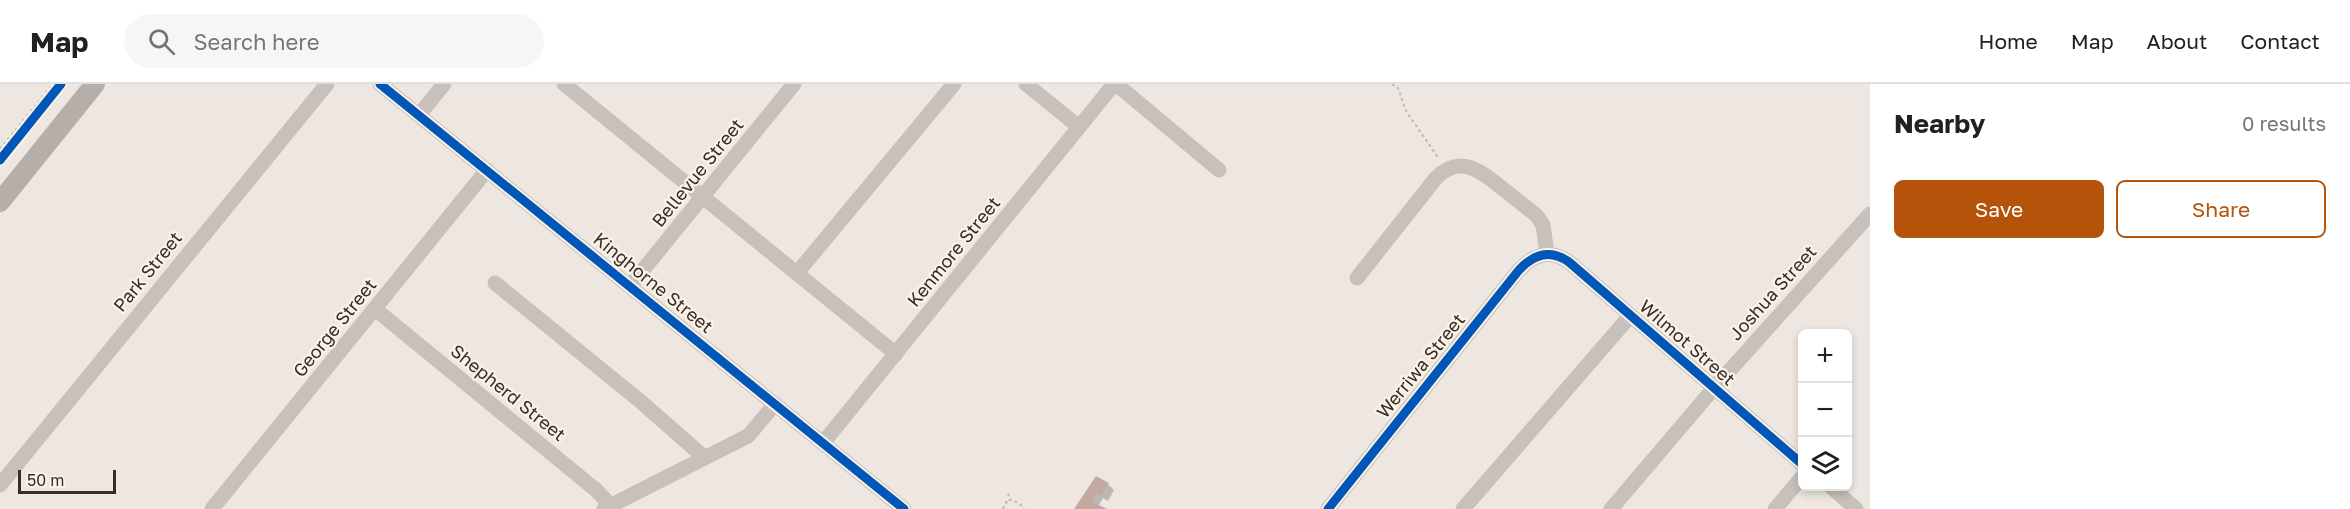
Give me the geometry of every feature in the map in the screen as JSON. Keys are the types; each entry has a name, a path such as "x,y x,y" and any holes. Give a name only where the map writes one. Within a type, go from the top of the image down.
{"main road":[{"path":"0,202 95,84"}],"street":[{"name":"Park Street","path":"0,485 327,84"},
{"name":"Kinghorne Street","path":"380,84 900,508"},
{"path":"419,115 444,84"},
{"path":"564,84 896,354"},
{"name":"Bellevue Street","path":"630,286 794,84"},
{"path":"797,273 954,84"},
{"path":"1026,84 1079,127"},
{"path":"1115,84 1219,170"},
{"name":"Kenmore Street","path":"823,443 1115,84"},
{"path":"1357,278 1436,178 1447,170 1462,166 1478,170 1532,212 1543,225 1547,254"},
{"name":"George Street","path":"212,509 487,170"},
{"name":"Joshua Street","path":"1611,509 1714,388 1870,214"},
{"name":"Wilmot Street","path":"1547,254 1562,257 1798,460"},
{"name":"Werriwa Street","path":"1328,509 1519,270 1532,258 1547,254"},
{"path":"495,283 640,400 705,458"},
{"name":"Shepherd Street","path":"375,309 596,490 610,508"},
{"path":"1463,509 1630,316"},
{"path":"610,508 748,436 775,404"},
{"path":"1775,509 1798,483"},
{"path":"1836,491 1856,509"}],"path":[{"path":"0,149 52,84"},
{"path":"0,160 61,84"},
{"path":"1392,84 1398,88 1406,111 1447,170"},
{"path":"1003,509 1008,499 1019,503 1024,509"}],"building":[{"path":"1096,476 1109,483 1101,496 1097,493 1092,502 1107,509 1074,509"}],"cycle path":[{"path":"0,160 61,84"},
{"path":"380,84 904,509"},
{"path":"1328,509 1519,270 1530,260 1542,255 1555,256 1569,262 1798,461"}]}
